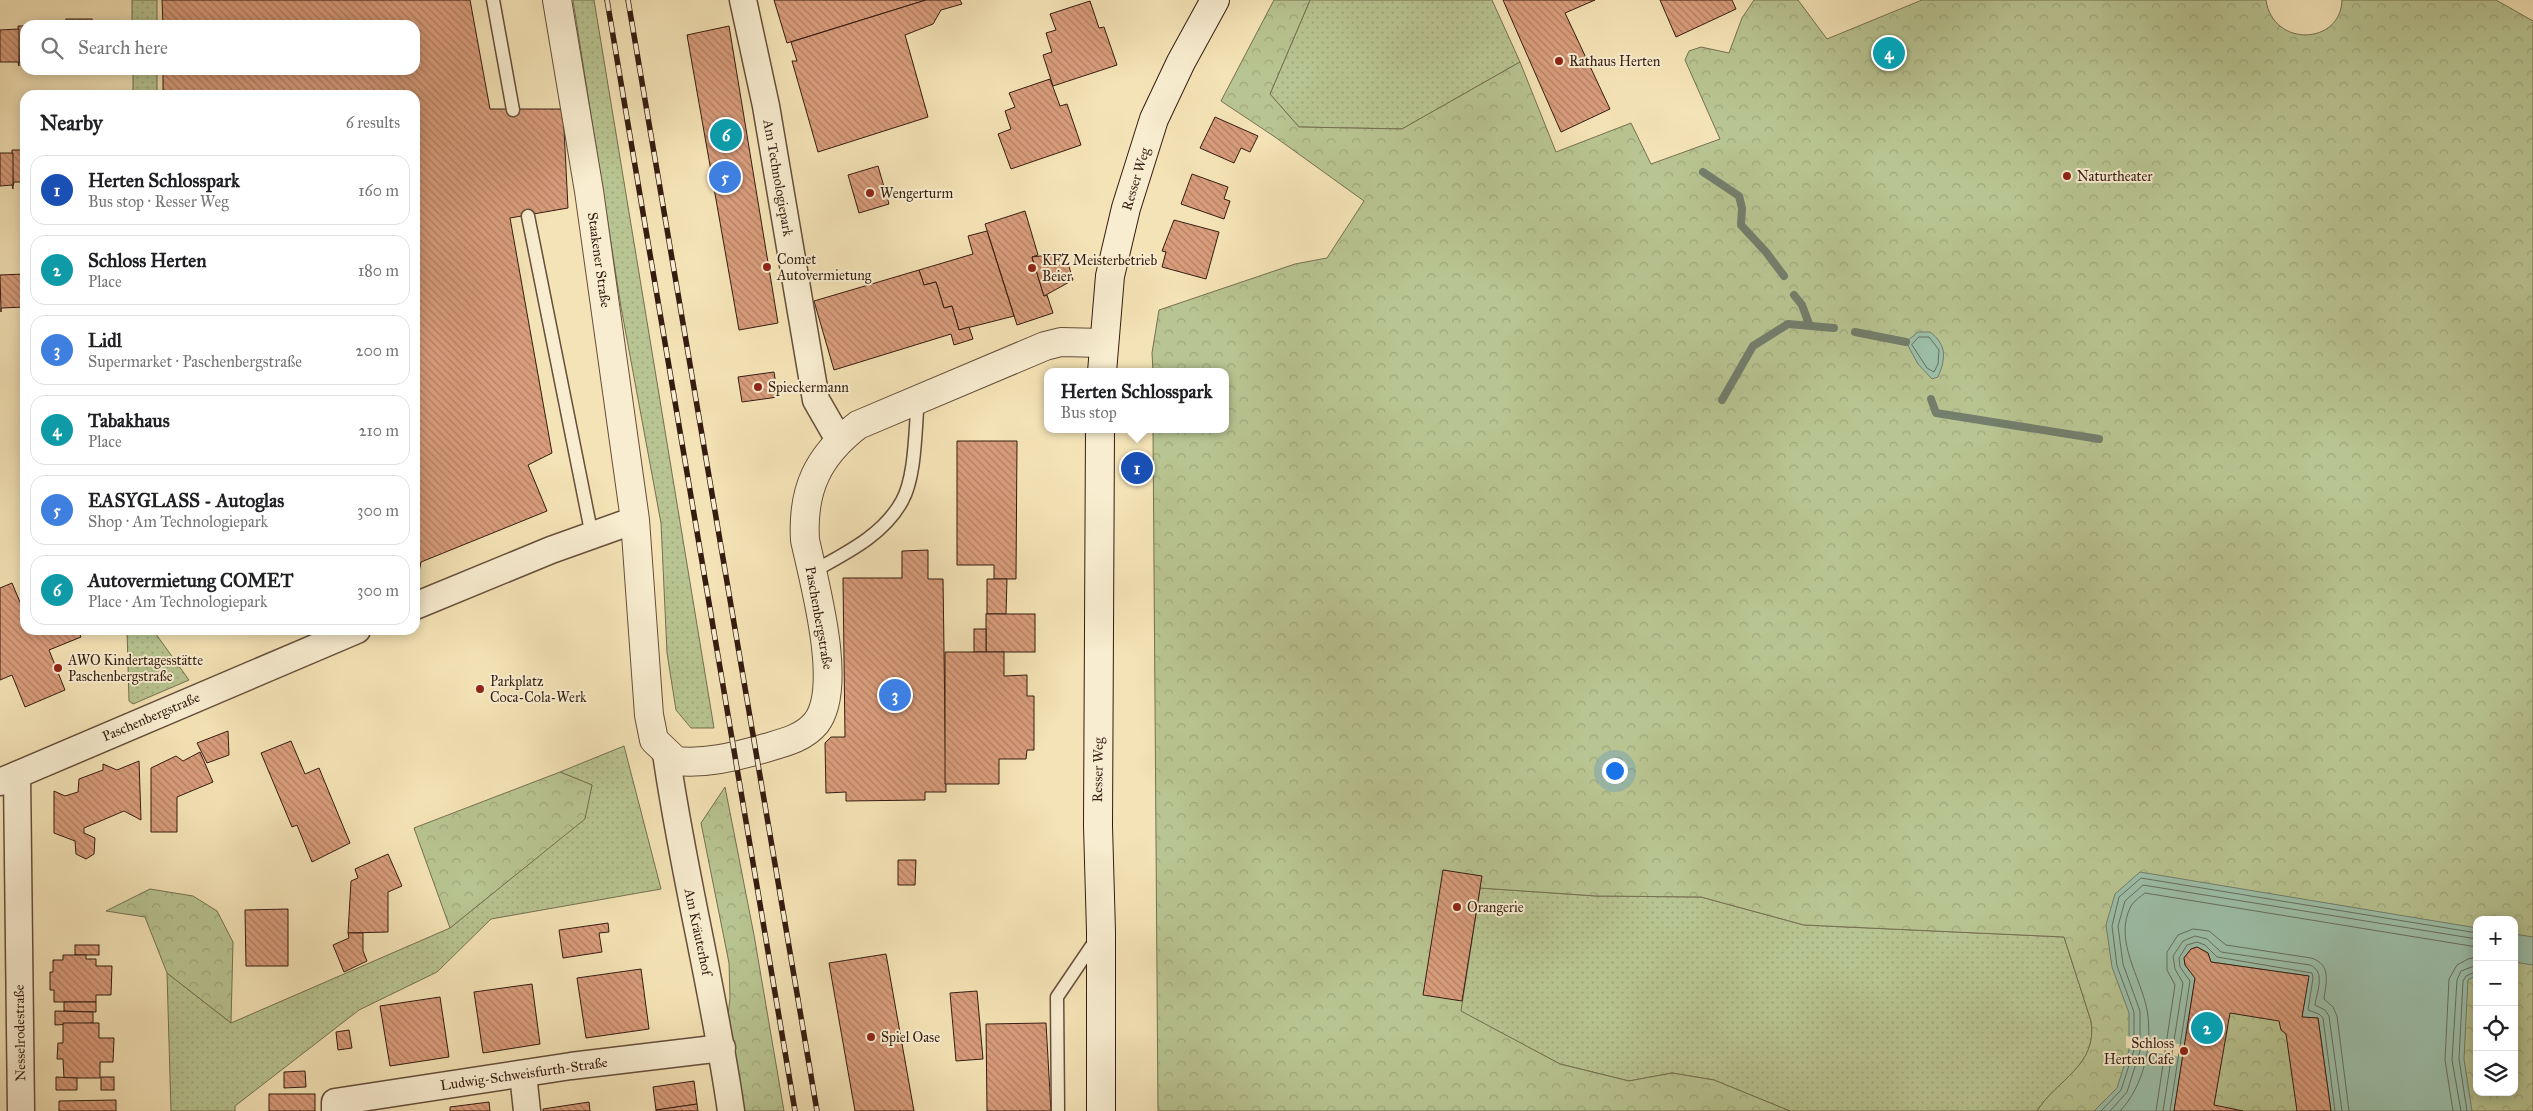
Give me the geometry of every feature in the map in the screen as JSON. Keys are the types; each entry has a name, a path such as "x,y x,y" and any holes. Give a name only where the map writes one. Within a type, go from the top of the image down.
{"street":[{"name":"Staakener Straße","path":"557,0 589,191 635,520"},
{"name":"Am Technologiepark","path":"743,0 766,106 816,400 839,440"},
{"name":"Resser Weg","path":"1102,368 1110,276 1126,208 1154,119 1181,62 1215,0"},
{"name":"Paschenbergstraße","path":"666,753 676,761 710,761 799,738 816,724 823,712 829,679 804,518 808,494 819,467 839,440 858,425 918,398 1045,346 1061,342 1103,343"},
{"name":"Resser Weg","path":"1100,433 1098,826 1101,932 1101,1111"},
{"path":"420,604 635,520 648,715 654,740 666,753"},
{"name":"Paschenbergstraße","path":"8,778 345,635"},
{"name":"Am Kräuterhof","path":"666,753 676,822 722,1048 731,1111"},
{"name":"Nesselrodestraße","path":"8,778 21,1111"},
{"name":"Ludwig-Schweisfurth-Straße","path":"335,1111 335,1102 523,1074 722,1048"},
{"path":"523,1074 527,1111"}],"lane":[{"path":"493,0 513,110"},
{"path":"528,216 592,536"},
{"path":"812,572 852,550 879,530 902,501 910,476 918,398"},
{"path":"1058,1111 1057,997 1101,932"}],"green space":[{"path":"132,0 157,0 157,20 132,20"},
{"path":"573,0 594,0 714,728 691,728 676,710 667,653 661,523 621,307"},
{"path":"1274,0 1310,0 1270,94 1299,127 1402,129 1520,62 1556,152 1631,123 1651,164 1720,139 1685,60 1689,51 1701,47 1729,53 1742,18 1754,0 1798,0 1827,39 1922,0 2266,0 2271,16 2281,27 2293,33 2306,35 2319,32 2331,26 2339,15 2342,0 2496,0 2533,21 2533,1111 2037,1111 2082,1061 2092,1036 2091,1021 2064,937 1804,925 1701,897 1596,896 1480,888 1461,1011 1560,1064 1629,1081 1672,1073 1714,1080 1790,1111 1158,1111 1153,433 1229,433 1229,368 1153,368 1152,353 1159,310 1295,264 1327,258 1364,201 1221,101"},
{"path":"1310,0 1492,0 1520,62 1402,129 1299,127 1270,94"},
{"path":"133,75 157,75 157,90 133,90"},
{"path":"127,635 157,635 189,680 133,704 129,701"},
{"path":"624,746 661,889 491,919 437,972 359,1010 235,1106 235,1111 171,1111 167,973 231,1023 450,928 584,819 592,785 560,772"},
{"path":"560,772 592,785 585,819 450,928 414,828"},
{"path":"725,787 754,935 784,1111 740,1111 727,1024 730,998 729,963 701,823"},
{"path":"1480,888 1596,896 1701,897 1804,925 2064,937 2091,1021 2092,1036 2082,1061 2037,1111 1790,1111 1714,1080 1672,1073 1629,1081 1560,1064 1460,1011"},
{"path":"150,889 193,896 217,911 233,942 231,1023 167,973 145,917 106,911"}],"water":[{"path":"1918,332 1930,332 1940,342 1943,352 1943,364 1938,377 1932,379 1918,364 1906,342"},
{"path":"2140,872 2473,927 2473,977 2468,980 2464,1059 2472,1111 2331,1111 2318,1018 2302,1017 2308,976 2211,962 2208,953 2197,947 2191,949 2184,958 2185,965 2195,978 2174,1111 2094,1111 2117,1088 2129,1050 2129,1013 2112,967 2106,925 2115,894"},
{"path":"2518,935 2533,937 2533,965 2518,963"}],"pier":[{"path":"2126,1036 2185,1045 2183,1057 2126,1048"}],"building":[{"path":"162,0 470,0 490,109 563,109 568,208 510,218 552,453 528,465 547,511 421,562 420,567 420,90 163,90 163,75 420,75 420,20 163,20"},
{"path":"774,0 926,0 787,43"},
{"path":"926,0 960,0 962,4 941,10 933,24 905,35 928,117 818,152 792,61 797,61 791,42"},
{"name":"Rathaus Herten","path":"1503,0 1595,0 1565,13 1610,109 1561,132"},
{"name":"Rathaus Herten","path":"1660,0 1732,0 1736,9 1676,37"},
{"path":"1090,1 1099,28 1104,27 1117,65 1053,86 1043,55 1052,52 1046,33 1056,30 1050,14"},
{"path":"66,19 92,19 92,20"},
{"path":"18,26 20,26 20,63"},
{"path":"729,26 778,323 739,330 687,35"},
{"path":"19,29 19,66 18,62 0,62 0,30"},
{"path":"1882,43 1900,46 1897,64 1879,61"},
{"path":"1050,79 1060,106 1067,104 1081,145 1011,169 998,134 1011,129 1005,111 1015,107 1009,93"},
{"path":"1215,117 1258,136 1250,152 1241,148 1234,163 1200,148"},
{"path":"12,150 20,150 20,182 14,182 13,186"},
{"path":"0,153 13,153 13,189 12,185 0,186"},
{"name":"Wengerturm","path":"878,166 889,204 859,213 848,175"},
{"path":"1192,174 1228,187 1224,199 1230,201 1224,219 1181,204"},
{"path":"1025,211 1038,255 1032,257 1044,296 1047,295 1053,313 1017,325 985,224"},
{"path":"1174,220 1219,232 1206,279 1162,267 1166,252 1162,251"},
{"path":"987,231 1014,316 959,330 952,306 944,308 936,282 924,285 919,270 973,254 968,236"},
{"path":"1065,253 1073,280 1044,296 1032,257"},
{"path":"919,270 924,285 936,282 944,308 952,306 959,330 969,327 973,339 954,345 951,334 834,370 814,301"},
{"path":"20,274 20,307 1,308 1,312 0,275"},
{"name":"Spieckermann","path":"774,372 778,397 742,402 738,377"},
{"path":"957,441 1017,441 1016,579 994,579 994,565 957,565"},
{"path":"928,550 928,579 943,579 946,792 925,792 925,800 846,801 846,792 826,793 825,743 831,737 845,737 843,578 902,578 902,551"},
{"path":"987,579 1007,579 1006,614 987,614"},
{"path":"12,583 20,602 20,635 80,635 81,637 49,650 65,690 25,707 12,675 0,680 0,588"},
{"path":"986,614 1035,614 1035,652 986,652"},
{"path":"974,629 986,629 986,652 974,652"},
{"path":"945,652 1004,652 1004,676 1027,675 1027,696 1034,696 1034,750 1027,750 1026,759 999,759 999,784 945,784"},
{"path":"228,731 229,755 207,763 197,743"},
{"path":"291,741 305,774 319,768 350,843 312,862 297,825 292,827 261,753"},
{"path":"200,752 213,782 177,797 177,832 151,832 151,768 176,756 183,761"},
{"path":"139,761 141,820 124,811 84,828 84,833 95,838 94,854 86,859 76,854 75,841 54,833 54,791 65,796 78,792 79,779 103,770 103,764 117,770"},
{"path":"388,854 402,886 388,892 388,932 348,933 351,881 358,878 355,869"},
{"path":"898,860 916,860 915,885 898,885"},
{"name":"Orangerie","path":"1443,870 1482,876 1462,1001 1423,995"},
{"path":"288,909 288,966 246,966 245,910"},
{"path":"608,923 609,932 599,933 602,952 563,958 559,930"},
{"path":"348,933 363,933 363,951 367,961 344,972 333,945 349,938"},
{"path":"75,945 99,945 99,955 75,955"},
{"path":"2197,947 2208,953 2211,962 2309,976 2302,1017 2318,1018 2331,1111 2297,1111 2286,1034 2281,1030 2279,1021 2230,1013 2214,1105 2243,1111 2174,1111 2195,978 2185,965 2184,958 2191,949"},
{"name":"Spiel Oase","path":"886,954 914,1111 855,1111 829,963"},
{"path":"63,955 86,955 86,959 96,959 96,966 112,966 111,995 96,995 96,1002 54,1002 54,990 50,990 50,972 53,972 53,960 63,960"},
{"path":"641,969 649,1029 586,1038 577,978"},
{"path":"532,984 540,1044 483,1053 474,992"},
{"path":"977,991 983,1059 956,1061 950,993"},
{"path":"440,997 449,1057 390,1066 380,1006"},
{"path":"64,1002 96,1002 96,1012 64,1011"},
{"path":"55,1011 93,1012 93,1023 55,1025"},
{"path":"63,1023 99,1023 99,1038 114,1038 113,1062 100,1062 100,1078 64,1078 63,1059 57,1059 58,1043 63,1043"},
{"path":"1046,1023 1051,1111 987,1111 986,1024"},
{"path":"349,1030 352,1048 338,1050 336,1032"},
{"path":"305,1071 306,1087 284,1088 284,1072"},
{"path":"56,1077 77,1078 77,1090 56,1090"},
{"path":"101,1077 114,1077 114,1090 101,1090"},
{"path":"694,1081 697,1104 656,1110 653,1087"},
{"path":"269,1094 315,1094 315,1111 269,1111"},
{"path":"116,1100 116,1111 59,1111 59,1101"},
{"path":"489,1102 490,1111 450,1111 450,1107"},
{"path":"589,1102 590,1111 543,1111 543,1109"},
{"path":"697,1104 698,1111 656,1111 656,1110"}],"waterway":[{"path":"1703,172 1739,196 1742,208 1741,225 1766,252 1784,276"},
{"path":"1794,295 1802,305 1809,324"},
{"path":"1722,400 1753,346 1788,324 1834,328"},
{"path":"1855,332 1906,342"},
{"path":"1931,399 1936,413 2099,439"}],"railway":[{"path":"607,0 795,1111"},
{"path":"628,0 817,1111"}],"place":[{"name":"Tabakhaus","path":"1889,53"},
{"name":"Rathaus Herten","path":"1559,61"},
{"name":"Autovermietung COMET","path":"726,135"},
{"name":"Naturtheater","path":"2067,176"},
{"name":"EASYGLASS - Autoglas","path":"725,177"},
{"name":"Wengerturm","path":"870,193"},
{"name":"Comet Autovermietung","path":"767,267"},
{"name":"KFZ Meisterbetrieb Beier","path":"1032,268"},
{"name":"Spieckermann","path":"758,387"},
{"name":"Herten Schlosspark","path":"1137,468"},
{"name":"AWO Kindertagesstätte Paschenbergstraße","path":"58,668"},
{"name":"Parkplatz Coca-Cola-Werk","path":"480,689"},
{"name":"Lidl","path":"895,695"},
{"name":"Orangerie","path":"1457,907"},
{"name":"Schloss Herten","path":"2207,1028"},
{"name":"Spiel Oase","path":"871,1037"},
{"name":"Schloss Herten Cafe","path":"2184,1051"}]}
